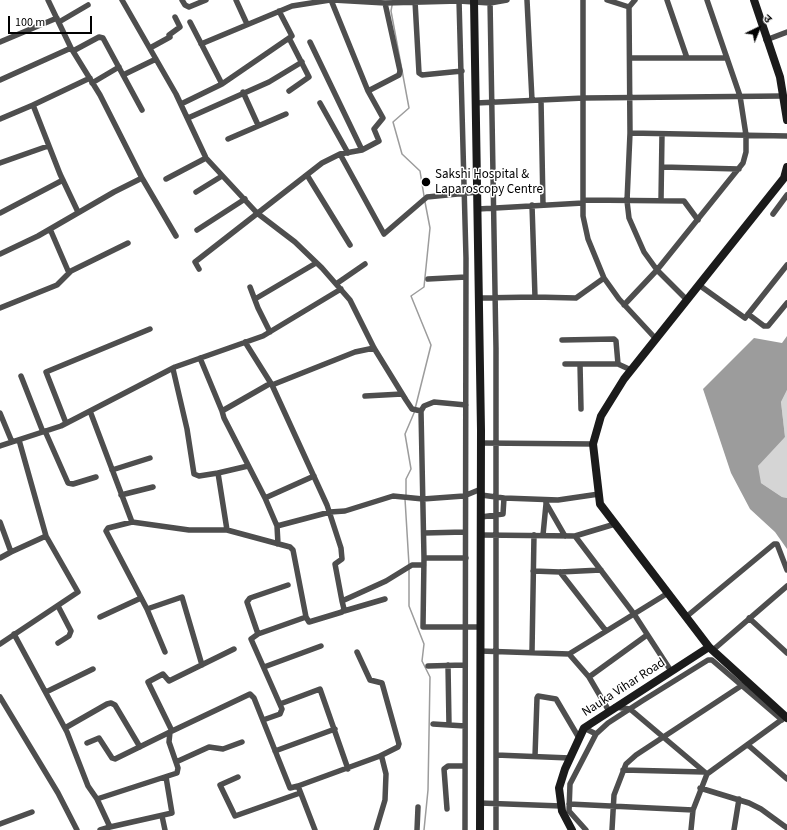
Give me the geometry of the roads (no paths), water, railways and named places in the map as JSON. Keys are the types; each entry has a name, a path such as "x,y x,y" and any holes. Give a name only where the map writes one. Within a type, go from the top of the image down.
{"street":[{"path":"48,0 72,49 91,80 142,178 176,236"},
{"path":"122,0 181,104 206,158 257,213 295,242 341,289 350,300 374,348 402,394 417,410 424,533 423,627 481,627"},
{"path":"182,0 185,5 189,7 206,0"},
{"path":"236,0 247,24"},
{"path":"201,44 292,6 331,0 385,3 415,1 506,0"},
{"path":"199,269 195,262 322,163 340,154 362,150 379,141 374,129 384,118 368,91 331,0"},
{"path":"459,0 462,71 466,277 464,496 466,558 466,627 464,665 465,830"},
{"path":"474,0 481,443 480,830"},
{"path":"527,0 532,100"},
{"path":"583,0 583,216 588,239 604,278 624,305 656,339"},
{"path":"607,0 629,7"},
{"path":"635,0 629,7 630,134 627,201 632,228 644,252 657,270 686,300"},
{"path":"667,0 687,58"},
{"path":"624,305 657,270 739,169 743,163 746,152 746,135 740,96 707,0"},
{"path":"754,0 766,40 783,76 783,96 787,120"},
{"path":"415,1 419,73 422,75 462,71"},
{"path":"490,1 496,297 496,830"},
{"path":"368,91 399,75 400,71 385,3"},
{"path":"0,42 58,20 88,5"},
{"path":"181,104 222,84 292,36 279,11"},
{"path":"150,48 170,37 169,35 180,27 175,17"},
{"path":"190,22 222,84"},
{"path":"766,40 787,32"},
{"path":"0,80 101,37 142,110"},
{"path":"288,90 310,77 289,38"},
{"path":"310,42 362,150"},
{"path":"630,58 727,58"},
{"path":"123,75 156,59"},
{"path":"188,118 243,92 269,82 302,62"},
{"path":"0,119 119,67"},
{"path":"243,92 258,125"},
{"path":"476,103 584,98 783,96"},
{"path":"540,100 543,205"},
{"path":"320,103 348,153"},
{"path":"33,105 48,146 78,212"},
{"path":"228,139 286,114"},
{"path":"630,134 787,136"},
{"path":"661,201 662,134"},
{"path":"0,163 48,146"},
{"path":"340,154 384,234 427,197 478,192"},
{"path":"166,179 206,158"},
{"path":"662,167 739,169"},
{"path":"745,684 711,648 686,617 600,504 593,444 601,416 631,370 686,300 786,179 787,167"},
{"path":"307,175 350,245"},
{"path":"196,192 222,176"},
{"path":"0,254 50,229 78,212 142,178"},
{"path":"0,212 63,180"},
{"path":"773,214 787,195"},
{"path":"197,230 244,199"},
{"path":"478,209 583,202 684,201 698,220"},
{"path":"532,205 535,297"},
{"path":"50,229 68,273"},
{"path":"0,308 57,286 68,273 128,243"},
{"path":"254,299 316,263"},
{"path":"336,284 365,264"},
{"path":"699,285 744,317 787,265"},
{"path":"428,280 466,277"},
{"path":"479,298 576,298 604,278"},
{"path":"250,286 254,299 270,332"},
{"path":"0,446 66,423 173,369 270,332 341,289"},
{"path":"748,314 764,326 768,326 787,303"},
{"path":"66,423 46,372 150,329"},
{"path":"562,340 614,339 616,341 618,364"},
{"path":"245,342 272,384 330,512 341,548 342,559 335,564 344,610"},
{"path":"222,411 272,384 355,352 374,348"},
{"path":"200,358 224,418 265,498 277,526 278,544"},
{"path":"565,364 618,364 631,370"},
{"path":"580,364 581,409"},
{"path":"173,369 188,429 194,474 199,476 248,466"},
{"path":"21,376 68,483 73,484 96,477"},
{"path":"365,396 402,394"},
{"path":"417,410 434,402 466,405"},
{"path":"90,411 132,522"},
{"path":"0,413 12,442"},
{"path":"0,644 77,594 78,591 46,536 19,440"},
{"path":"481,443 593,444"},
{"path":"112,470 150,458"},
{"path":"218,473 227,530"},
{"path":"265,498 314,476"},
{"path":"122,495 153,487"},
{"path":"277,526 330,512 345,511 393,496 400,498 423,499 464,496 481,492 504,498 546,501 578,498 599,494"},
{"path":"481,517 503,514 504,498"},
{"path":"543,535 546,501"},
{"path":"546,501 565,536"},
{"path":"0,522 11,552"},
{"path":"165,652 147,609 106,530 108,528 132,522 189,530 227,530 290,547 293,550 306,617 309,622 344,610 385,599"},
{"path":"481,535 575,536 615,524"},
{"path":"424,533 465,532"},
{"path":"532,652 534,535"},
{"path":"0,558 46,536"},
{"path":"575,536 634,614 670,671"},
{"path":"686,617 774,544 776,544 787,570"},
{"path":"424,558 466,558"},
{"path":"342,601 386,581 410,567 424,565"},
{"path":"533,571 560,572 601,570"},
{"path":"560,572 606,631"},
{"path":"258,634 248,600 288,585"},
{"path":"711,648 787,586"},
{"path":"480,651 569,654 668,593"},
{"path":"147,609 182,597 202,665"},
{"path":"100,617 141,598"},
{"path":"58,606 71,631 69,636 58,642"},
{"path":"263,720 280,714 282,710 251,638 258,634 306,617"},
{"path":"749,618 787,653"},
{"path":"14,634 65,728 88,786 110,827"},
{"path":"589,677 647,635"},
{"path":"264,667 321,646"},
{"name":"Nauka Vihar Road","path":"572,830 562,812 565,805 559,788 570,758 584,728 670,671 711,648"},
{"path":"96,799 177,773 178,768 169,742 171,732 148,682 163,674 169,681 234,649"},
{"path":"86,743 99,738 113,759 250,694 254,698 290,788 298,786 348,769 380,756 398,747 400,744 382,683 370,680 357,652"},
{"path":"569,654 589,677 612,709 630,709 705,773"},
{"path":"586,830 565,805 570,784 596,734 608,723 710,659 745,684 785,718 748,745 705,773 624,770"},
{"path":"448,665 449,725"},
{"path":"428,666 464,665"},
{"path":"46,692 93,669"},
{"path":"612,830 614,795 626,764 636,755 745,684"},
{"path":"280,704 320,688 348,769"},
{"path":"535,756 538,696 556,699 580,738"},
{"path":"0,697 58,793 77,830"},
{"path":"65,728 111,703 115,705 140,747"},
{"path":"433,724 465,726"},
{"path":"584,728 596,734"},
{"path":"275,751 335,729"},
{"path":"176,762 209,747 223,749 242,742"},
{"path":"748,745 787,779"},
{"path":"496,755 570,758"},
{"path":"376,830 385,800 386,774 384,762 380,756"},
{"path":"447,809 444,769 448,766 465,766"},
{"path":"691,830 693,810 705,773"},
{"path":"100,830 173,813 166,777"},
{"path":"238,777 220,785 235,816 300,793"},
{"path":"298,786 315,830"},
{"path":"700,788 739,799 761,809 787,828"},
{"path":"734,830 739,799"},
{"path":"480,803 614,806 693,810"},
{"path":"418,806 418,830"},
{"path":"0,824 32,812"},
{"path":"162,816 165,830"}],"waterway":[{"path":"393,0 391,11 409,108 393,122 402,154 420,171 424,196"},
{"path":"406,495 406,479 411,469 405,434 414,413 431,345 411,296 424,287 430,228 425,202"},
{"path":"405,499 409,565"},
{"path":"409,569 409,606 424,644 422,661 430,677 428,790 424,830"}],"place":[{"name":"Sakshi Hospital & Laparoscopy Centre","path":"426,182"}]}
